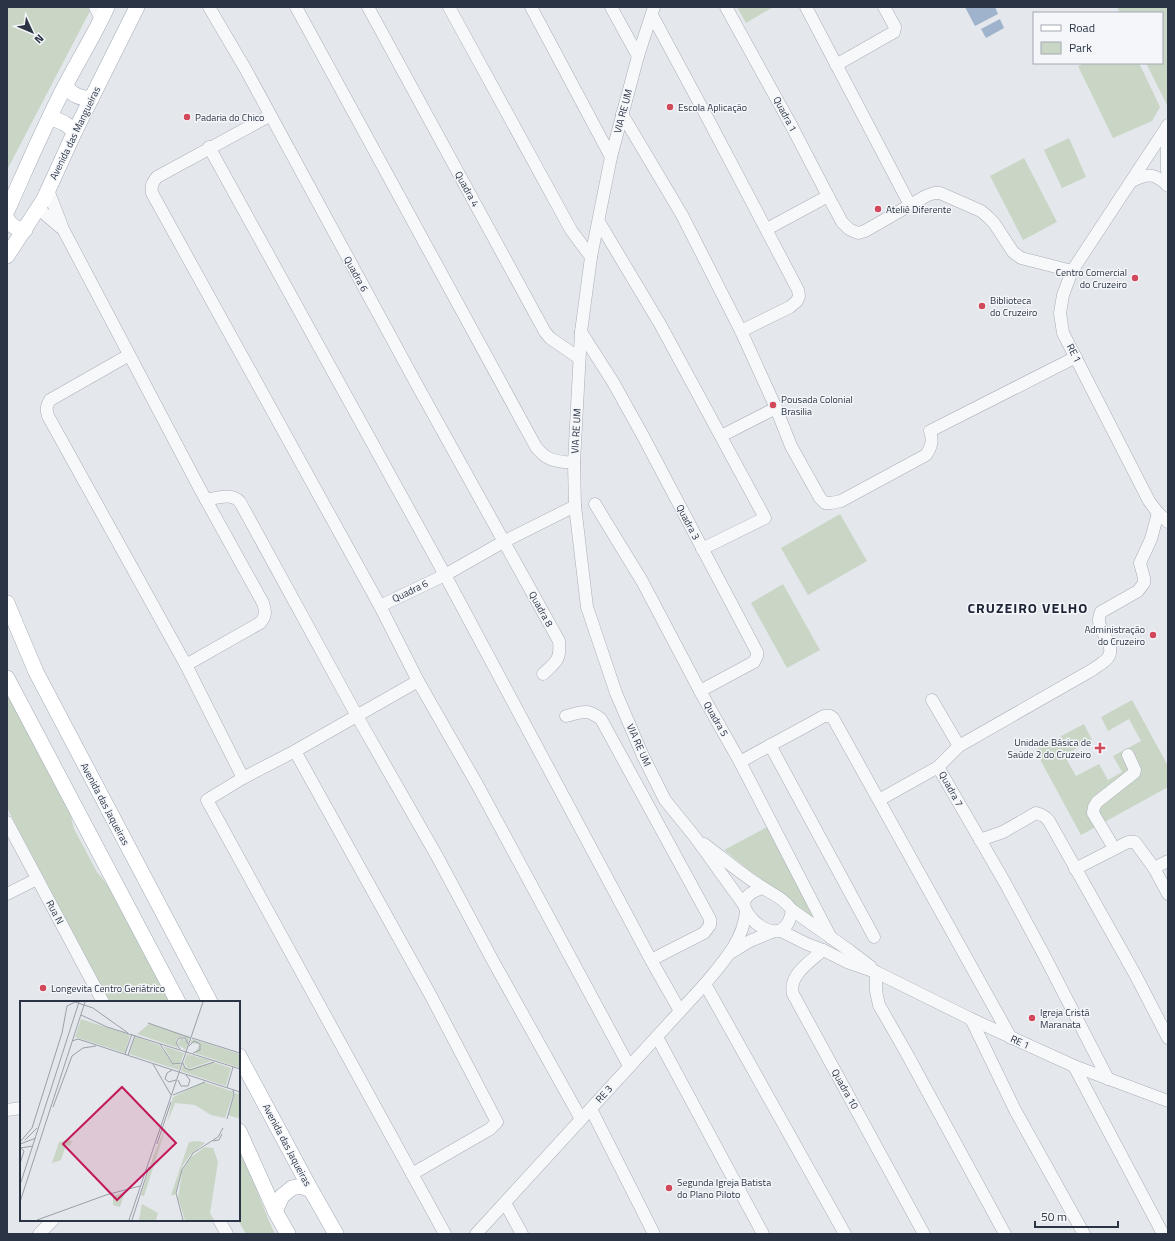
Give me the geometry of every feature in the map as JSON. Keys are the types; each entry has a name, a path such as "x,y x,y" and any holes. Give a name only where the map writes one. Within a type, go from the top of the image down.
{"main road":[{"name":"Avenida das Mangueiras","path":"7,256 25,230 48,190 137,7"},
{"path":"7,210 101,11"},
{"path":"65,86 76,96 84,99 92,98"},
{"path":"50,117 64,123 75,132"},
{"path":"7,219 14,227 25,230"},
{"name":"Avenida das Jaqueiras","path":"7,603 36,672 209,1001"},
{"path":"7,678 177,1001"},
{"name":"Avenida das Jaqueiras","path":"240,1058 336,1234"},
{"path":"240,1133 275,1211 288,1234"},
{"path":"275,1211 282,1196 292,1188 301,1186 311,1190"}],"street":[{"name":"Quadra 6","path":"209,7 246,70 503,542"},
{"path":"296,7 536,447 546,457 553,460 574,463"},
{"name":"Quadra 4","path":"368,7 545,332 550,338 579,358"},
{"path":"449,7 571,230 591,257"},
{"path":"531,7 611,157"},
{"path":"611,7 638,56"},
{"name":"Quadra 1","path":"726,7 792,125 842,222 849,229 858,233 865,231 910,205"},
{"path":"806,7 910,205 934,192 940,192 981,211 994,222 1013,252 1021,258 1072,271"},
{"path":"836,65 894,32 895,27 884,7"},
{"path":"653,11 798,290 799,296 797,301 790,307 741,331"},
{"name":"VIA RE UM","path":"653,11 638,56 611,157 591,257 580,332 574,463 575,506 588,607 616,693 643,756 665,800 695,837 745,909"},
{"path":"622,114 682,214 741,331 776,408 791,446 820,498 826,503 841,501 926,455 931,447 932,441 930,431 1076,357"},
{"path":"270,116 157,177 152,183 152,194 380,606 418,681 478,786 629,1066"},
{"name":"RE 1","path":"1168,126 1072,271 1063,295 1060,314 1063,333 1149,501 1158,513 1168,522"},
{"name":"RE 1","path":"1168,126 1168,181"},
{"path":"209,148 445,575 651,960 680,1011"},
{"path":"1132,180 1141,176 1153,175 1161,178 1168,186"},
{"path":"48,190 63,229 206,500 263,603 266,612 264,619 260,623 186,665"},
{"path":"767,229 828,196"},
{"path":"38,208 63,229"},
{"path":"599,222 660,324 765,518 702,549"},
{"name":"Quadra 3","path":"580,332 617,389 643,436 757,652 754,662 700,691"},
{"path":"129,354 50,400 46,406 46,410 186,665 243,778"},
{"path":"721,436 776,408"},
{"path":"206,500 230,496 235,497 240,502 581,1119"},
{"name":"Quadra 5","path":"595,504 642,581 700,691 740,762 831,938"},
{"name":"Quadra 6","path":"380,606 445,575 503,542 575,506"},
{"name":"Quadra 7","path":"1108,1079 1004,881 938,767 959,746 1092,670 1110,656 1111,651 1099,625 1099,616 1101,612 1142,588 1144,578 1140,563 1151,539 1158,513"},
{"name":"Quadra 7","path":"1151,539 1168,526"},
{"name":"Quadra 8","path":"503,542 559,641 559,658 543,674"},
{"path":"418,681 295,751 243,778 207,800 445,1234"},
{"path":"932,700 959,746"},
{"path":"566,716 584,712 593,713 601,719 710,919 710,925 704,933 651,960"},
{"path":"740,762 824,716 830,716 836,722 1011,1038"},
{"path":"770,745 874,937"},
{"path":"295,751 431,996 497,1122 490,1129 412,1174"},
{"path":"1114,848 1093,813 1097,802 1134,773 1135,770 1128,756"},
{"path":"879,800 938,767"},
{"path":"980,840 1003,832 1036,813 1042,815 1049,821 1136,976 1168,1038"},
{"name":"Rua N","path":"7,822 102,1001"},
{"name":"VIA RE UM","path":"695,837 763,888"},
{"path":"1075,869 1114,848 1128,842 1135,842 1154,868 1168,894"},
{"path":"1154,868 1168,860"},
{"path":"7,894 37,879"},
{"path":"763,888 778,896 792,910 788,924 776,931 763,928 745,909 745,900 749,895 763,888"},
{"name":"RE 3","path":"476,1234 706,984 731,952 742,930 745,909"},
{"name":"RE 1","path":"792,910 862,960 876,972"},
{"name":"RE 1","path":"776,931 823,950 847,962 876,972 970,1020 1074,1066 1168,1101"},
{"name":"RE 3","path":"731,952 750,941 776,931"},
{"name":"Quadra 10","path":"823,950 798,974 793,982 793,994 924,1234"},
{"path":"876,972 876,991 879,1005 1005,1234"},
{"path":"706,984 845,1234"},
{"path":"970,1020 1015,1110 1084,1234"},
{"path":"657,1037 764,1234"},
{"path":"1074,1066 1163,1234"},
{"path":"7,1110 20,1108"},
{"path":"591,1109 654,1234"},
{"path":"505,1203 522,1234"},
{"path":"39,1234 52,1221"},
{"path":"220,1221 226,1234"}],"green space":[{"path":"7,7 88,7 90,11 7,170"},
{"path":"737,7 773,7 746,23"},
{"path":"1117,7 1168,7 1167,105 1146,64 1163,64 1163,12 1120,12"},
{"path":"1083,64 1139,64 1160,107 1152,121 1113,138 1078,66"},
{"path":"1069,138 1086,177 1062,188 1044,150"},
{"path":"1024,158 1057,222 1023,240 990,176"},
{"path":"840,514 867,561 808,595 781,548"},
{"path":"783,584 820,650 787,668 751,603"},
{"path":"7,691 68,805 74,829 97,872 114,893 171,1001 109,1001 7,808"},
{"path":"1132,700 1168,766 1168,787 1081,835 1035,750 1084,724 1092,740 1064,755 1076,776 1099,764 1108,780 1122,772 1113,756 1141,741 1129,719 1108,731 1101,717"},
{"path":"769,826 821,924 764,883 724,850"},
{"path":"240,1148 275,1234 246,1234 239,1221 240,1221"}],"water":[{"path":"965,7 995,7 998,14 975,26"},
{"path":"1000,19 1004,28 986,38 981,29"}],"place":[{"name":"Escola Aplicação","path":"670,107"},
{"name":"Padaria do Chico","path":"187,117"},
{"name":"Ateliê Diferente","path":"878,209"},
{"name":"Centro Comercial do Cruzeiro","path":"1135,278"},
{"name":"Biblioteca do Cruzeiro","path":"982,306"},
{"name":"Pousada Colonial Brasilia","path":"773,405"},
{"name":"Administração do Cruzeiro","path":"1153,635"},
{"name":"Unidade Básica de Saúde 2 do Cruzeiro","path":"1100,748"},
{"name":"Longevita Centro Geriátrico","path":"43,988"},
{"name":"Igreja Cristã Maranata","path":"1032,1018"},
{"name":"Segunda Igreja Batista do Plano Piloto","path":"669,1188"}],"district":[{"name":"CRUZEIRO VELHO","path":"1028,607"}]}
